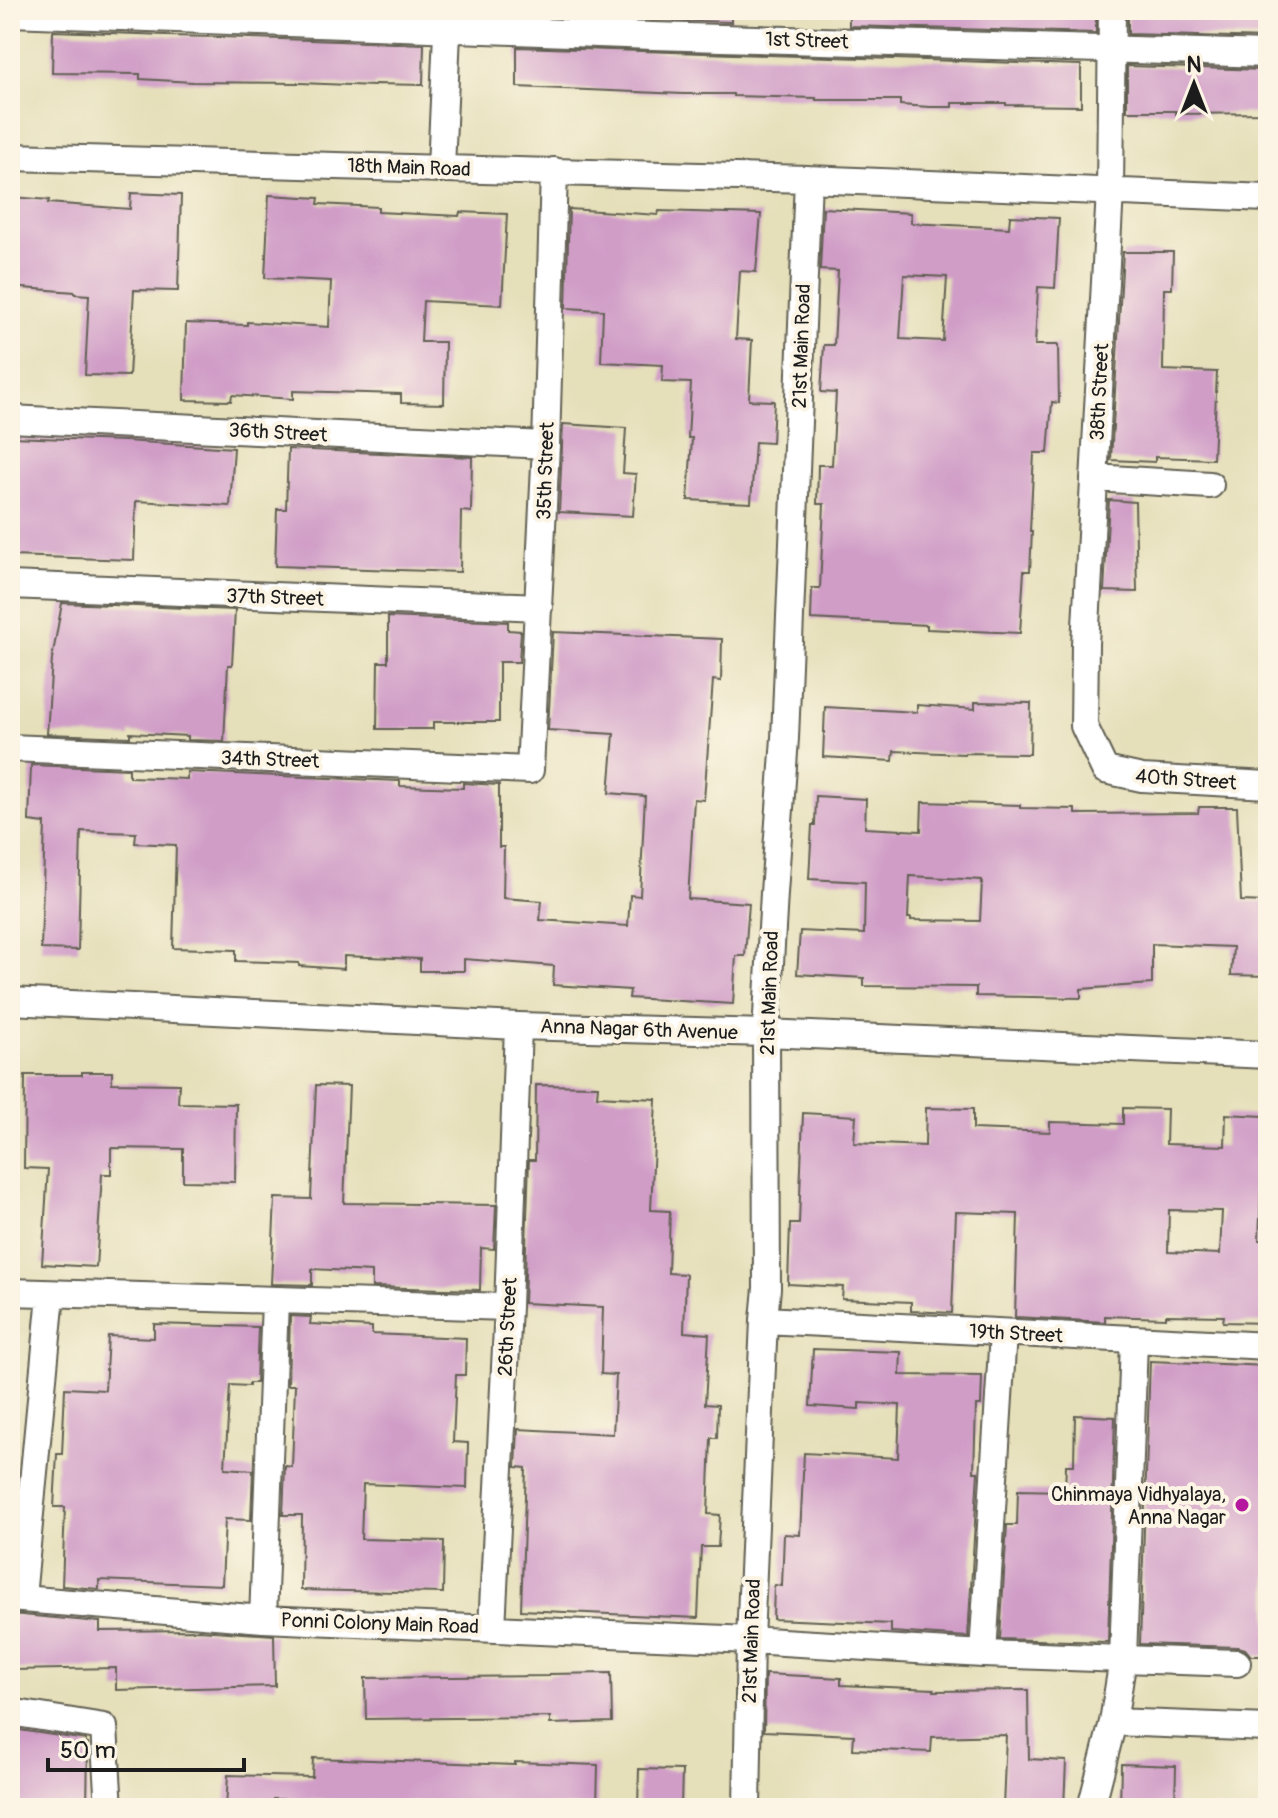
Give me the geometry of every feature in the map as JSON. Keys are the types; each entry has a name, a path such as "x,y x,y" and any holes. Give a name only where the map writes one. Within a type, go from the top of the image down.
{"street":[{"name":"38th Street","path":"1105,770 1084,726 1085,644 1110,191 1112,10"},
{"name":"1st Street","path":"10,13 448,19 1268,54"},
{"path":"441,168 448,19"},
{"name":"18th Main Road","path":"10,157 808,179 1268,198"},
{"name":"35th Street","path":"530,770 546,445 554,171"},
{"name":"21st Main Road","path":"747,1808 750,1640 767,1288 766,1033 786,722 808,179"},
{"name":"36th Street","path":"10,419 546,445"},
{"path":"1094,478 1210,485"},
{"name":"37th Street","path":"10,585 539,607"},
{"name":"34th Street","path":"10,748 530,770"},
{"name":"40th Street","path":"1105,770 1142,778 1268,785"},
{"name":"Anna Nagar 6th Avenue","path":"10,1001 518,1026 766,1033 1268,1055"},
{"name":"26th Street","path":"492,1628 518,1026"},
{"path":"10,1292 508,1307"},
{"path":"16,1597 51,1295"},
{"path":"263,1619 275,1301"},
{"name":"19th Street","path":"764,1320 1268,1346"},
{"path":"983,1654 1003,1333"},
{"path":"1091,1808 1113,1722 1123,1659 1134,1340"},
{"name":"Ponni Colony Main Road","path":"16,1597 263,1619 750,1640 983,1654 1237,1663"},
{"path":"10,1712 104,1727 109,1808"},
{"path":"1113,1722 1268,1728"}],"building":[{"path":"547,10 731,10 731,22 547,16"},
{"path":"849,10 1096,10 1096,33 849,26"},
{"path":"1128,10 1268,10 1268,38 1128,34"},
{"path":"53,31 424,44 423,85 193,82 140,79 140,74 52,73"},
{"path":"517,47 1081,65 1081,106 952,103 952,107 930,107 900,105 900,100 816,100 517,87"},
{"path":"1127,66 1268,70 1268,113 1127,111"},
{"path":"131,193 181,195 178,291 134,290 129,376 85,375 89,295 10,287 12,197 130,209"},
{"path":"269,195 319,198 318,204 378,207 378,212 459,216 460,212 507,214 502,305 423,301 421,342 445,342 444,404 401,403 401,394 293,391 293,399 232,395 231,401 184,400 186,323 247,325 247,322 329,327 331,281 265,278"},
{"path":"823,208 911,213 911,223 1009,228 1010,216 1059,218 1055,288 1038,287 1035,345 1058,345 1059,403 1052,402 1048,453 1034,453 1030,571 1024,571 1020,633 811,619 812,588 820,588 824,504 817,504 818,465 832,465 836,393 821,392 824,345 834,345 838,271 820,270","holes":["904,275 947,277 943,341 900,339"]},
{"path":"569,209 658,215 659,211 761,214 756,272 740,271 736,339 752,340 749,400 774,401 772,443 755,442 751,503 688,500 692,438 688,438 691,383 662,382 663,365 601,362 603,310 566,308"},
{"path":"1123,252 1173,252 1172,289 1164,289 1163,370 1217,372 1213,459 1155,457 1155,462 1111,460"},
{"path":"563,424 626,428 623,473 636,474 633,516 559,512"},
{"path":"10,437 234,448 230,506 136,501 134,560 10,556"},
{"path":"288,449 472,457 471,512 461,511 460,572 275,566 277,509 286,509"},
{"path":"1109,500 1135,502 1137,592 1104,591"},
{"path":"62,603 235,610 224,741 130,733 130,737 47,734 52,659"},
{"path":"388,617 508,622 508,630 521,631 519,662 499,662 499,722 433,722 433,729 377,729 378,662 388,662"},
{"path":"553,632 722,639 721,681 713,680 704,800 694,799 688,899 749,903 745,956 736,956 733,1004 629,998 630,990 553,985 554,966 464,959 464,971 420,971 420,959 344,956 344,969 299,966 299,963 236,961 236,950 173,948 176,845 135,843 136,833 81,831 78,950 41,949 45,823 29,821 31,765 129,769 129,777 187,779 187,772 400,781 400,786 463,788 463,783 499,785 499,847 504,847 503,898 542,901 540,920 628,926 630,895 640,896 645,796 609,793 614,734 548,730"},
{"path":"975,702 1031,703 1030,754 894,751 893,761 823,757 825,707 917,712 917,705 975,709"},
{"path":"816,796 866,799 865,828 921,831 922,802 1075,809 1075,814 1198,813 1199,807 1237,807 1241,901 1268,902 1268,976 1231,975 1233,947 1152,944 1152,984 1081,989 1081,998 976,996 976,987 864,986 864,978 797,974 800,931 864,934 865,882 809,879 812,825 815,825","holes":["910,876 982,880 980,921 908,918"]},
{"path":"82,1072 112,1072 112,1083 179,1084 178,1103 236,1104 235,1182 183,1181 183,1149 111,1148 111,1174 102,1174 96,1267 42,1264 48,1169 24,1168 25,1075 82,1075"},
{"path":"316,1085 349,1086 344,1203 496,1205 494,1249 481,1248 480,1290 372,1287 372,1272 312,1269 312,1285 271,1284 275,1198 311,1199"},
{"path":"536,1085 598,1086 597,1096 656,1099 651,1210 670,1211 668,1273 686,1274 684,1332 709,1334 705,1404 718,1405 717,1438 711,1438 708,1514 720,1515 718,1547 701,1547 698,1618 521,1610 526,1468 516,1467 518,1429 613,1434 616,1375 601,1374 603,1307 524,1303 529,1160 535,1160"},
{"path":"926,1108 973,1109 973,1129 1050,1132 1050,1122 1123,1124 1123,1108 1167,1109 1166,1144 1225,1146 1226,1114 1264,1116 1259,1240 1268,1240 1268,1323 1223,1322 1224,1316 1105,1316 1105,1322 1015,1317 1018,1214 956,1212 952,1313 911,1311 911,1302 842,1299 843,1287 788,1284 790,1224 799,1224 803,1113 856,1116 854,1143 925,1146","holes":["1169,1210 1222,1211 1220,1254 1168,1252"]},
{"path":"290,1316 311,1317 310,1324 372,1327 372,1334 466,1338 465,1375 456,1375 453,1442 468,1443 467,1488 363,1484 361,1539 444,1541 443,1593 301,1590 302,1515 283,1515 285,1466 292,1467 295,1385 288,1385"},
{"path":"154,1324 258,1327 256,1383 249,1383 249,1386 230,1385 225,1468 253,1470 251,1520 225,1519 222,1585 99,1580 99,1589 62,1586 65,1507 54,1507 57,1454 62,1454 65,1388 105,1390 108,1336 154,1338"},
{"path":"813,1349 901,1352 900,1375 982,1376 981,1405 976,1405 974,1472 978,1472 968,1637 891,1632 891,1624 773,1619 774,1585 782,1586 784,1534 800,1535 804,1453 898,1458 900,1405 859,1403 859,1409 810,1406"},
{"path":"1150,1361 1268,1366 1268,1656 1251,1656 1238,1647 1140,1644"},
{"path":"1075,1415 1115,1417 1108,1642 1000,1639 1007,1525 1017,1525 1018,1490 1065,1491 1066,1465 1074,1465"},
{"path":"11,1614 100,1622 100,1631 199,1630 274,1635 275,1686 116,1690 116,1668 12,1670"},
{"path":"611,1673 612,1722 550,1724 550,1717 366,1719 365,1678"},
{"path":"765,1674 841,1678 841,1685 934,1691 1028,1690 1029,1759 1066,1761 1064,1808 1003,1808 1006,1735 932,1737 931,1752 853,1749 854,1735 764,1731"},
{"path":"13,1729 86,1740 87,1808 15,1808 15,1805 10,1805"},
{"path":"313,1758 598,1765 597,1807 273,1799 273,1808 226,1808 228,1775 312,1777"},
{"path":"1121,1764 1176,1766 1175,1808 1120,1808"},
{"path":"639,1769 682,1770 681,1808 638,1808"}],"place":[{"name":"Chinmaya Vidhyalaya, Anna Nagar","path":"1242,1505"}]}
